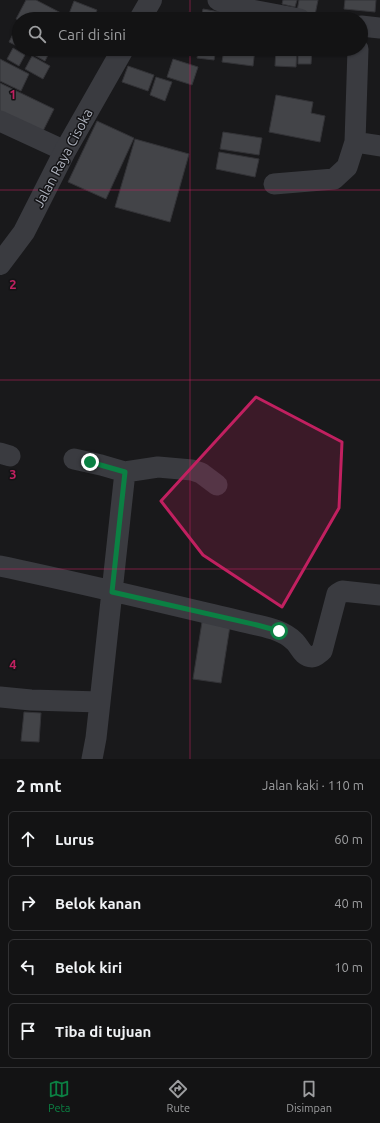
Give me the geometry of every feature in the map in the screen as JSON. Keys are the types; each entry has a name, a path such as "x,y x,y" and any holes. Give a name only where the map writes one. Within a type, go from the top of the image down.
{"street":[{"path":"144,12 151,0"},
{"path":"218,0 235,6 265,12"},
{"path":"368,27 380,28"},
{"name":"Jalan Raya Cisoka","path":"0,264 24,232 65,151 119,56"},
{"path":"274,184 334,179 347,167 355,142 358,56"},
{"path":"0,121 65,151"},
{"path":"355,142 380,146"},
{"path":"74,459 100,464 125,472 158,467 192,470 201,473 217,485"},
{"path":"92,759 96,738 125,472"},
{"path":"0,566 79,583 279,631 295,642 304,655 312,657 318,655 322,651 337,594 342,591 380,596"},
{"path":"0,697 31,700 100,702"}],"highlighted area":[{"path":"256,397 342,442 339,508 282,607 203,555 161,501"}],"building":[{"path":"26,0 36,0 59,12 20,12"},
{"path":"283,0 297,0 295,7 282,4"},
{"path":"299,0 318,0 316,12 297,11"},
{"path":"345,0 376,0 375,12 344,9"},
{"path":"74,1 97,10 96,12 70,12"},
{"path":"203,9 220,12 202,12"},
{"path":"12,36 12,44 9,42"},
{"path":"12,50 12,56 24,56 19,66 7,59"},
{"path":"32,56 50,66 43,79 25,69"},
{"path":"36,56 48,56 45,61"},
{"path":"197,56 215,56 214,60 197,58"},
{"path":"223,56 254,56 253,66 222,62"},
{"path":"276,56 297,56 296,67 275,66"},
{"path":"298,56 312,56 311,64 298,64"},
{"path":"0,59 29,74 21,91 0,81"},
{"path":"173,59 198,67 192,85 167,77"},
{"path":"128,66 154,75 148,91 122,82"},
{"path":"156,77 172,82 165,101 150,95"},
{"path":"0,83 54,109 41,135 0,115"},
{"path":"276,95 313,102 311,113 325,116 320,142 269,132"},
{"path":"97,121 134,138 106,199 68,182"},
{"path":"223,132 262,138 259,155 220,149"},
{"path":"135,139 189,154 170,222 115,207"},
{"path":"219,152 259,159 255,177 216,169"},
{"path":"202,622 230,626 221,683 193,679"},
{"path":"24,712 41,713 39,742 21,741"}],"route":[{"path":"90,462 125,472 112,592 279,631"}]}
